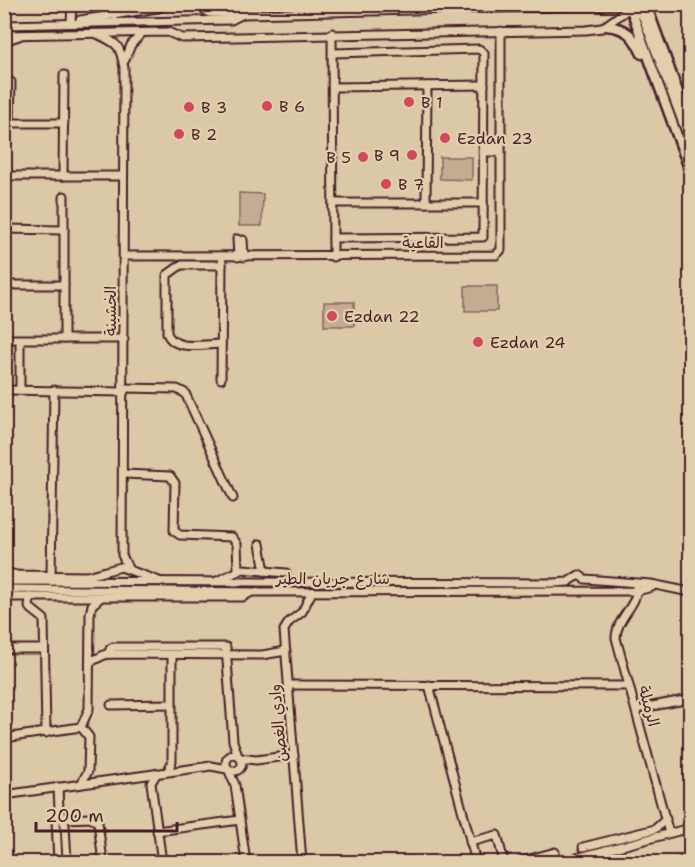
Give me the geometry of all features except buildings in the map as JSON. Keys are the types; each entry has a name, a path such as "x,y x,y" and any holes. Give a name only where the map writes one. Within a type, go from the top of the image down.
{"main road":[{"path":"646,4 690,125"},
{"path":"632,6 690,171"},
{"path":"632,6 643,16 690,141"},
{"path":"606,26 622,28 631,34 648,66 653,70"}],"street":[{"path":"72,4 72,22"},
{"path":"72,22 158,8 169,4"},
{"path":"198,4 209,13 243,14 632,6"},
{"path":"4,35 168,32 178,38 332,33 586,30 606,26 632,6"},
{"path":"4,25 231,20 243,14"},
{"name":"القاعية","path":"124,256 222,261 241,257 496,255 501,250 501,32"},
{"path":"96,33 116,44 124,56 130,45 142,33"},
{"path":"332,33 333,257"},
{"path":"4,41 20,35"},
{"path":"333,53 480,49 484,53 483,236 481,238 333,238"},
{"name":"الخشينة","path":"124,56 122,555 128,568"},
{"path":"63,176 64,75"},
{"path":"11,82 7,123 63,123"},
{"path":"333,87 484,85"},
{"path":"426,203 427,86"},
{"path":"483,149 501,149"},
{"path":"4,176 123,176"},
{"path":"63,339 64,196"},
{"path":"333,203 483,203"},
{"path":"4,229 64,230"},
{"path":"240,239 241,257"},
{"path":"221,344 178,345 171,341 167,333 167,275 181,265 222,261 221,379"},
{"path":"4,285 64,285"},
{"path":"4,339 124,339"},
{"path":"20,340 20,390"},
{"path":"4,390 177,389 185,393 232,498"},
{"path":"51,576 54,390"},
{"path":"124,474 170,476 175,483 174,529 178,535 229,536 237,543 237,570"},
{"path":"260,544 265,571"},
{"name":"الخشينة","path":"115,567 122,555"},
{"name":"شارع جريان الطير","path":"4,572 51,576 90,575 115,567 128,568 161,582"},
{"path":"216,582 237,570 286,573"},
{"name":"شارع جريان الطير","path":"4,581 553,583 568,582 579,575 585,579 635,587"},
{"path":"574,578 575,590"},
{"name":"شارع جريان الطير","path":"4,589 193,594 575,590 661,586 690,592"},
{"name":"الرميلة","path":"635,587 636,596 618,623 616,635 669,833"},
{"name":"وادي الغصن","path":"302,862 285,627 302,612 312,592"},
{"path":"4,597 193,594"},
{"path":"30,597 29,608 44,619 46,733"},
{"path":"81,727 88,712 90,662 92,606 86,597"},
{"path":"92,606 101,597"},
{"path":"4,649 40,649"},
{"path":"90,662 123,650 226,651 265,655 286,651"},
{"path":"155,651 172,655 226,651"},
{"path":"226,651 232,741 228,770 235,785 246,862"},
{"path":"168,771 172,761 172,655"},
{"path":"288,685 629,686"},
{"path":"429,685 476,862"},
{"path":"636,709 690,699"},
{"path":"111,705 172,704"},
{"path":"4,738 81,727"},
{"path":"81,727 89,737 88,771 81,784"},
{"path":"232,741 239,757 240,768 235,785"},
{"path":"4,795 211,766 228,758 256,760 294,755"},
{"path":"211,766 228,770 240,768 256,760"},
{"path":"157,773 151,783 162,862"},
{"path":"141,775 151,783"},
{"path":"58,787 59,810 56,820 58,862"},
{"path":"59,810 63,819 67,862"},
{"path":"63,819 90,818 98,822 103,862"},
{"path":"583,847 655,829 666,819"},
{"path":"158,831 240,820"},
{"path":"561,862 690,828"},
{"path":"470,842 497,835 504,862"},
{"path":"606,850 609,862"},
{"path":"519,862 555,852"},
{"path":"680,862 690,860"}],"shaded area":[{"path":"440,157 472,157 472,180 440,179"},
{"path":"239,193 263,194 262,226 239,226"},
{"path":"465,286 497,286 497,311 465,311"},
{"path":"324,302 354,302 354,326 324,326"}],"place":[{"name":"B 1","path":"409,102"},
{"name":"B 6","path":"267,106"},
{"name":"B 3","path":"189,107"},
{"name":"B 2","path":"179,134"},
{"name":"Ezdan 23","path":"445,138"},
{"name":"B 9","path":"412,155"},
{"name":"B 5","path":"363,157"},
{"name":"B 7","path":"386,184"},
{"name":"Ezdan 22","path":"332,316"},
{"name":"Ezdan 24","path":"478,342"}]}
